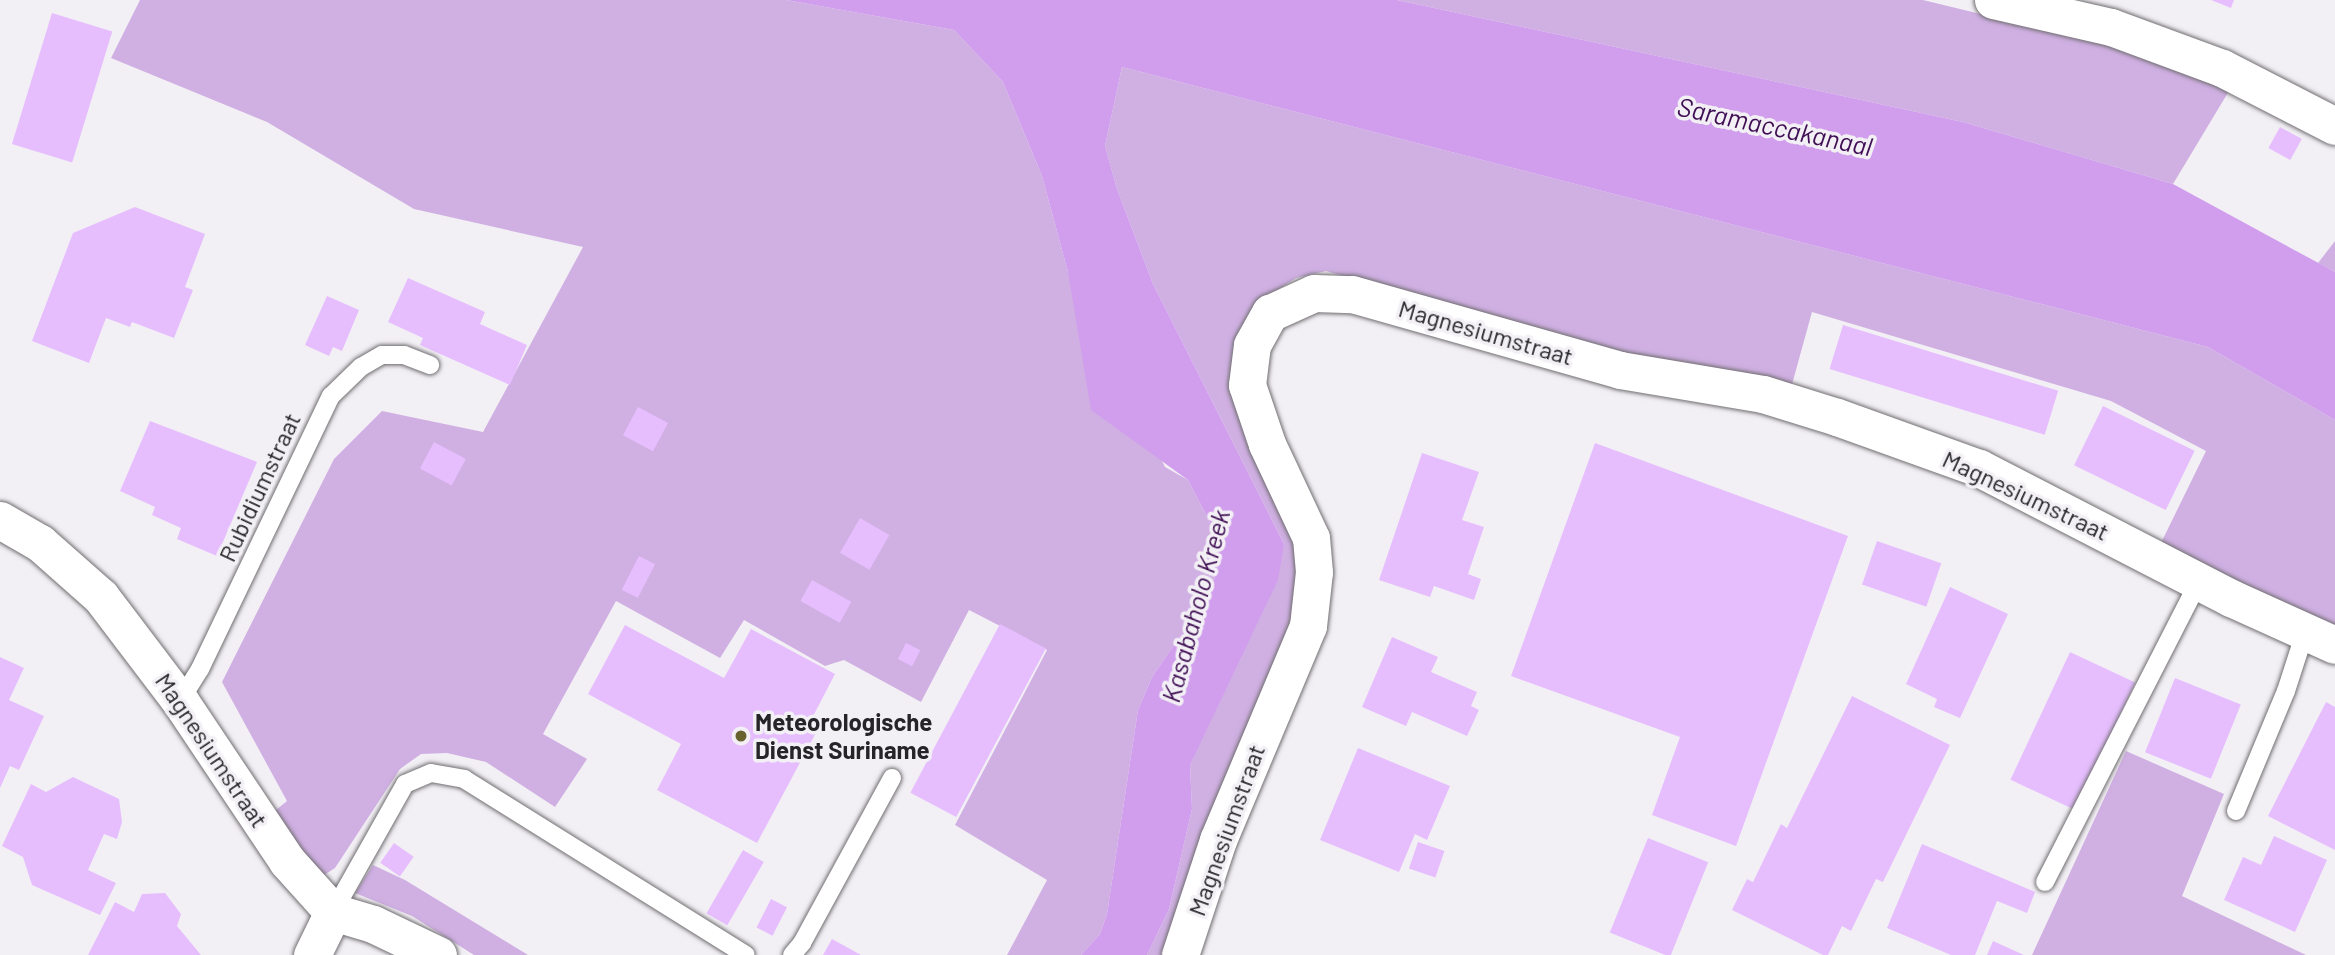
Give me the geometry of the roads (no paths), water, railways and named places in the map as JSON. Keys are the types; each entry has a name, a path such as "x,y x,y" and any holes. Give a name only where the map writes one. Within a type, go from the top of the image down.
{"street":[{"path":"1993,0 2111,27 2222,68 2335,126"},
{"name":"Magnesiumstraat","path":"1180,955 1218,840 1308,626 1314,572 1311,537 1267,444 1247,385 1252,345 1270,313 1290,301 1314,293 1352,294 1620,370 1763,394 1825,413 1979,468 2199,581 2320,639"},
{"name":"Magnesiumstraat","path":"0,520 40,543 101,597 180,701 287,861 333,912"},
{"path":"312,955 333,912 373,924 438,955"}],"lane":[{"name":"Rubidiumstraat","path":"180,701 200,669 331,396 361,367 382,355 404,355 429,365"},
{"path":"2045,882 2199,581"},
{"path":"2236,811 2286,691 2320,639"},
{"path":"333,912 405,784 431,773 464,779 746,955"},
{"path":"792,955 892,778"}],"water":[{"name":"Saramaccakanaal","path":"786,0 1397,0 1963,122 2173,184 2335,272 2335,420 2208,347 1122,67 1105,146 1117,189 1153,284 1284,544 1278,580 1190,765 1192,809 1169,909 1147,955 1081,955 1100,934 1107,914 1138,710 1152,677 1211,591 1219,562 1215,532 1188,480 1091,410 1068,272 1042,176 1003,82 954,30"}],"place":[{"name":"Meteorologische Dienst Suriname","path":"741,736"}],"water label":[{"name":"Kasabaholo Kreek","path":"1195,606"}]}
